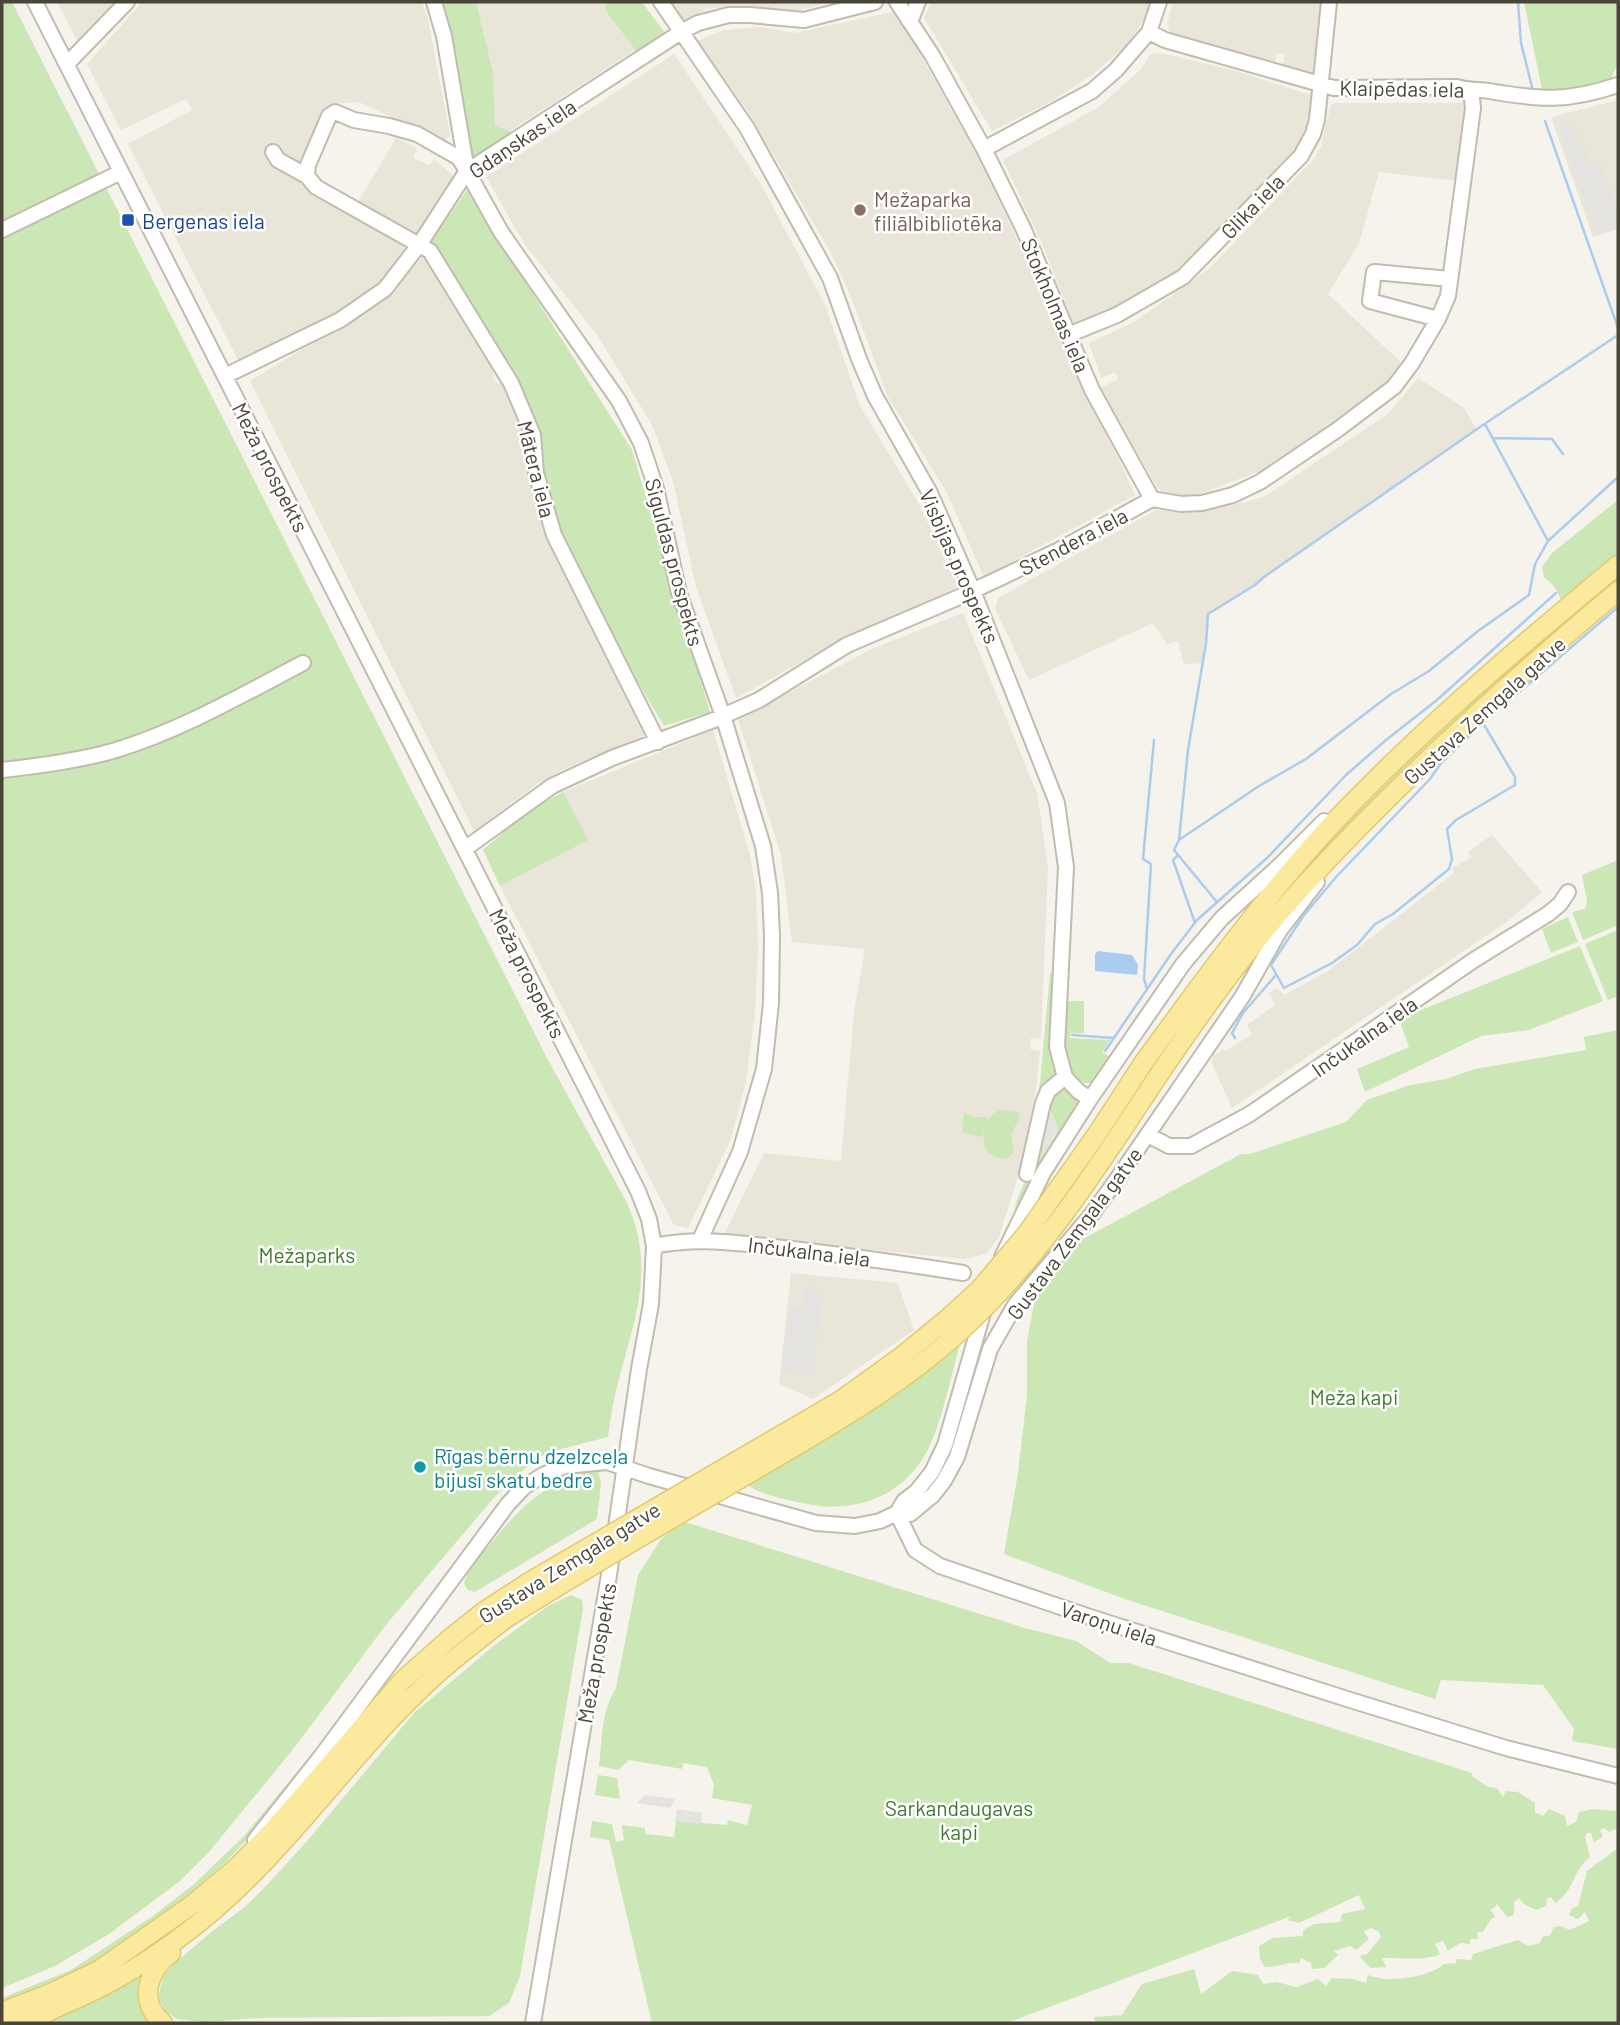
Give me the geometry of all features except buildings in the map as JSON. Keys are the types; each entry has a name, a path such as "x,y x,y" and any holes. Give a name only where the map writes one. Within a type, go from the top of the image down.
{"main road":[{"name":"Gustava Zemgala gatve","path":"2,2012 99,1970 193,1904 236,1868 274,1829 404,1680 483,1612 529,1581 841,1400 946,1320 980,1289 1027,1233 1144,1062 1263,902 1336,820 1395,761 1618,565"},
{"name":"Gustava Zemgala gatve","path":"19,2023 85,1995 152,1956 224,1901 264,1863 303,1820 390,1717 429,1680 505,1619 824,1430 917,1367 967,1325 1032,1255 1252,947 1296,894 1425,762 1618,591"},
{"path":"163,2023 147,2000 151,1975 161,1961 191,1938 224,1901"},
{"path":"2,2019 19,2023"}],"street":[{"name":"Meža prospekts","path":"35,2 466,848 638,1191 649,1219 654,1245 651,1304 609,1575 533,2023"},
{"path":"66,64 127,2"},
{"name":"Siguldas prospekts","path":"434,2 444,36 467,171 501,232 619,401 642,443 656,488 679,593 723,716 763,846 772,925 771,1003 764,1069 740,1152 700,1240"},
{"name":"Visbijas prospekts","path":"661,2 747,128 830,278 875,396 930,493 973,591 1057,803 1066,867 1057,1047 1065,1077"},
{"name":"Gdaņskas iela","path":"225,376 340,320 385,289 419,245 467,171 681,32 698,23 729,15 804,20 875,2"},
{"name":"Stokholmas iela","path":"897,2 932,55 984,149 1024,230 1092,390 1152,499"},
{"path":"910,22 918,2"},
{"path":"984,149 1092,91 1116,70 1149,32 1159,2"},
{"name":"Glika iela","path":"1068,335 1117,315 1182,277 1301,156 1313,134 1329,2"},
{"name":"Klaipēdas iela","path":"1149,32 1165,40 1334,88 1447,87 1552,100 1572,98 1618,85"},
{"name":"Stendera iela","path":"466,848 552,786 611,758 723,716 770,694 847,645 1059,551 1152,499 1181,504 1202,503 1233,495 1260,482 1338,430 1394,387 1412,363 1448,296 1474,108 1472,99 1465,90"},
{"path":"307,176 308,165 329,116 335,112 354,120 389,125 417,134 459,158 467,171"},
{"name":"Mātera iela","path":"273,152 278,160 307,176 316,187 430,251 510,383 533,435 536,473 554,535 658,742"},
{"path":"2,230 121,172"},
{"path":"1438,319 1370,301 1374,272 1450,279"},
{"path":"2,770 123,747 165,732 303,663"},
{"name":"Gustava Zemgala gatve","path":"1354,832 1280,930 1242,997 1092,1214 1015,1305 990,1349 963,1440 949,1472 933,1495 919,1508 910,1514 897,1513 904,1501 925,1482 945,1445 985,1306 1010,1239 1043,1173 1090,1099 1183,964 1209,932 1371,773 1395,761"},
{"name":"Inčukalna iela","path":"1148,1135 1169,1146 1191,1146 1250,1114 1474,960 1548,914 1560,904 1568,892"},
{"path":"1027,1174 1043,1102 1048,1091 1065,1077 1090,1099"},
{"path":"1010,1239 1024,1259 1037,1263 1052,1260"},
{"name":"Inčukalna iela","path":"654,1245 700,1240 868,1258 963,1273"},
{"path":"236,1868 264,1827 322,1755 508,1504 524,1487 543,1475 565,1466 607,1462 816,1523 837,1526 869,1524 897,1513"},
{"name":"Varoņu iela","path":"897,1513 915,1550 940,1566 1347,1699 1506,1748 1618,1776"}],"shaded area":[{"path":"57,2 117,2 78,42"},
{"path":"142,2 422,2 428,19 450,135 444,142 359,102 329,104 299,171 313,196 403,245 405,258 379,289 326,323 240,364 128,144 192,110 186,99 121,130 87,64"},
{"path":"476,2 604,2 608,14 635,50 510,131 495,127 493,72"},
{"path":"671,2 832,2 796,11 732,6 706,9 685,23"},
{"path":"931,2 1156,2 1126,46 1092,75 1052,101 992,131 924,18"},
{"path":"1173,2 1321,2 1313,76 1282,67 1285,54 1277,53 1274,65 1172,36 1167,24"},
{"path":"893,12 908,33 977,155 1088,400 1135,495 984,577 947,493 888,397 851,297 830,251 745,107 697,41 724,30 760,27 794,33"},
{"path":"1162,53 1236,71 1310,95 1315,101 1308,136 1296,155 1184,270 1130,304 1076,329 1042,244 1003,160 1099,107 1142,68 1150,54"},
{"path":"674,54 762,186 826,307 859,404 919,504 958,587 841,640 736,698 696,587 673,481 652,425 598,336 525,245 486,177"},
{"path":"1618,100 1618,229 1593,237 1551,117"},
{"path":"1467,103 1457,181 1379,172 1359,243 1328,294 1406,367 1271,467 1191,497 1173,496 1158,489 1100,388 1118,379 1115,372 1101,378 1089,343 1136,321 1210,268 1313,160 1321,146 1331,105"},
{"path":"1573,119 1579,142 1582,141 1592,168 1602,165 1618,215 1618,229 1597,235 1557,125"},
{"path":"396,138 417,148 413,158 429,165 434,159 456,178 420,238 357,204"},
{"path":"425,255 497,373 492,376 498,384 501,382 531,456 534,500 546,539 647,734 562,770 537,784 474,831 250,381 385,299"},
{"path":"1418,378 1464,408 1477,430 1255,585 1208,614 1202,663 1184,664 1178,641 1167,644 1153,623 1029,680 995,609 998,598 1156,510 1187,513 1264,497 1388,414"},
{"path":"963,613 1037,793 1048,868 1041,1039 1031,1038 1030,1049 1040,1051 1036,1089 1020,1170 999,1237 986,1254 964,1259 724,1235 764,1153 841,1161 854,1012 865,949 792,942 781,855 738,719 874,648"},
{"path":"713,730 750,855 756,890 758,948 755,1012 746,1081 731,1139 688,1228 674,1225 500,886 587,840 563,792"},
{"path":"1492,835 1542,892 1508,921 1232,1108 1211,1061 1212,1056 1224,1049 1226,1051 1252,1034 1247,1025 1275,1005 1269,993 1277,988 1284,995 1328,971 1454,873 1452,868 1472,857 1468,852"},
{"path":"1047,1106 1058,1128 1034,1170"},
{"path":"791,1273 898,1283 914,1330 813,1399 779,1384"},
{"path":"806,1287 823,1288 813,1375 782,1372 790,1308 804,1309"},
{"path":"645,1795 675,1799 670,1808 637,1803"},
{"path":"677,1809 702,1813 701,1824 675,1821"}],"green space":[{"name":"Mežaparks","path":"2,2 12,2 547,1058 626,1201 636,1226 641,1275 639,1298 615,1395 608,1437 546,1453 514,1477 385,1626 298,1743 209,1852 180,1881 109,1934 55,1966 2,1988"},
{"path":"443,2 476,2 493,72 495,126 510,131 513,138 480,159 473,157"},
{"path":"604,2 642,2 668,37 639,55 608,14"},
{"path":"1524,2 1618,2 1618,63 1611,79 1589,89 1543,94"},
{"path":"467,190 632,450 710,712 664,726 621,654 561,532 543,474 540,432 517,377 429,244"},
{"path":"1618,500 1618,556 1563,603 1554,586 1544,577 1542,567 1552,553"},
{"path":"1618,573 1618,582 1471,709 1357,816 1281,900 1159,1060 1156,1058 1222,964 1343,822 1441,728"},
{"path":"563,792 588,840 500,886 483,850 527,811"},
{"path":"1618,860 1618,925 1583,940 1572,912 1586,908 1582,875"},
{"path":"1568,917 1578,942 1551,953 1542,929"},
{"path":"1618,930 1618,996 1608,1000 1585,944"},
{"path":"1580,946 1603,1001 1529,1030 1481,1036 1365,1092 1357,1069 1409,1047 1399,1019"},
{"path":"1050,973 1055,976 1057,1074 1040,1096 1039,1093"},
{"path":"1064,1001 1084,1001 1084,1033 1070,1033 1070,1038 1110,1040 1102,1052 1110,1057 1090,1083 1079,1081 1071,1074 1066,1064 1063,1037"},
{"name":"Meža kapi","path":"1618,1030 1618,1749 1572,1741 1574,1729 1543,1685 1441,1680 1435,1699 1125,1599 1004,1554 1018,1473 1027,1395 1027,1341 1035,1297 1081,1240 1241,1154 1250,1154 1346,1122 1367,1100 1410,1085 1446,1079 1475,1069 1586,1050 1584,1037"},
{"path":"1064,1086 1076,1096 1079,1107 1014,1218 1023,1186 1057,1132 1048,1099"},
{"path":"1000,1110 1018,1112 1020,1115 1011,1136 1014,1151 1006,1158 999,1158 988,1152 984,1141 987,1122"},
{"path":"964,1112 974,1117 988,1117 982,1137 962,1133"},
{"path":"961,1340 944,1406 931,1443 922,1460 898,1486 867,1502 832,1507 778,1498 759,1492 747,1484 893,1396"},
{"path":"598,1470 601,1484 597,1519 475,1592 468,1590 464,1584 471,1567 525,1506 565,1479"},
{"name":"Sarkandaugavas kapi","path":"682,1521 1025,1628 1076,1641 1110,1663 1129,1663 1472,1773 1473,1777 1488,1787 1497,1788 1503,1797 1506,1791 1518,1792 1535,1803 1535,1812 1543,1816 1549,1809 1565,1816 1567,1826 1576,1822 1579,1812 1594,1809 1616,1811 1618,1828 1609,1832 1604,1828 1600,1830 1603,1837 1594,1842 1591,1833 1587,1833 1585,1837 1590,1857 1580,1868 1567,1892 1555,1903 1551,1897 1547,1899 1546,1906 1536,1910 1519,1898 1514,1902 1514,1915 1507,1917 1497,1904 1490,1909 1495,1917 1483,1932 1477,1932 1478,1939 1470,1939 1470,1944 1460,1943 1448,1951 1443,1941 1435,1944 1440,1954 1420,1958 1382,1958 1386,1967 1370,1968 1359,1956 1367,1954 1381,1937 1379,1932 1371,1928 1364,1931 1369,1939 1356,1950 1350,1946 1334,1951 1338,1955 1324,1968 1312,1969 1311,1963 1301,1958 1299,1963 1265,1967 1260,1959 1259,1946 1272,1938 1303,1936 1303,1930 1314,1924 1340,1922 1342,1914 1365,1909 1359,1895 1299,1923 1287,1920 1291,1916 1007,2023 652,2023 609,1840 590,1837 592,1821 612,1824 616,1842 624,1840 622,1825 645,1828 645,1834 674,1837 676,1821 727,1825 728,1820 747,1825 752,1805 712,1798 714,1785 707,1767 683,1763 682,1769 629,1760 618,1770 599,1766 603,1726 616,1688 638,1575 661,1539"},
{"path":"571,1595 582,1600 583,1609 520,1976 509,2003 489,2016 261,2018 204,2022 177,2019 165,2011 158,1997 163,1977 176,1962 246,1906 265,1887 414,1713 496,1644 548,1606"},
{"path":"336,1725 264,1821 225,1863 195,1889 165,1914 78,1973 2,2004 2,1998 71,1970 153,1916 193,1885 244,1836"},
{"path":"598,1775 617,1778 620,1799 595,1795"},
{"path":"1618,1848 1618,2023 1096,2023 1094,2017 1122,2015 1142,1984 1194,1969 1201,1994 1232,1971 1258,1975 1263,1984 1276,1982 1297,1987 1318,1979 1326,1986 1332,1978 1366,1983 1368,1975 1387,1979 1426,1974 1443,1964 1457,1963 1455,1959 1471,1960 1473,1954 1518,1940 1528,1946 1540,1943 1542,1937 1550,1935 1554,1927 1570,1930 1589,1921 1585,1912 1578,1919 1569,1915 1572,1908 1578,1906 1587,1871"},
{"path":"151,1965 155,2023 36,2023"}],"water":[{"path":"1098,951 1132,955 1138,965 1137,975 1095,971 1095,954"}],"waterway":[{"path":"1518,2 1521,43 1532,87"},
{"path":"1545,121 1618,328"},
{"path":"1179,840 1188,750 1206,643 1208,614 1255,585 1480,427 1618,335"},
{"path":"1485,424 1548,541"},
{"path":"1493,438 1552,439 1563,454"},
{"path":"1216,901 1174,850 1179,840 1259,786 1306,759 1529,595 1535,564 1548,541 1618,477"},
{"path":"1105,1051 1197,920 1267,858 1346,775 1437,700 1556,593"},
{"path":"1483,723 1515,777 1515,785 1456,820 1447,829 1452,859 1449,869 1393,914 1375,924 1357,945 1332,963 1284,988 1271,965 1304,915 1337,876 1430,779 1441,763 1483,723 1618,607"},
{"path":"1147,989 1144,979 1151,864 1143,859 1154,740"},
{"path":"1178,855 1173,860 1195,923"},
{"path":"1235,1038 1232,1033 1243,1013 1276,975"},
{"path":"1072,1035 1113,1038"}],"place":[{"name":"Mežaparka filiālbibliotēka","path":"860,210"},
{"name":"Bergenas iela","path":"128,220"},
{"name":"Rīgas bērnu dzelzceļa bijusī skatu bedre","path":"420,1467"}]}
